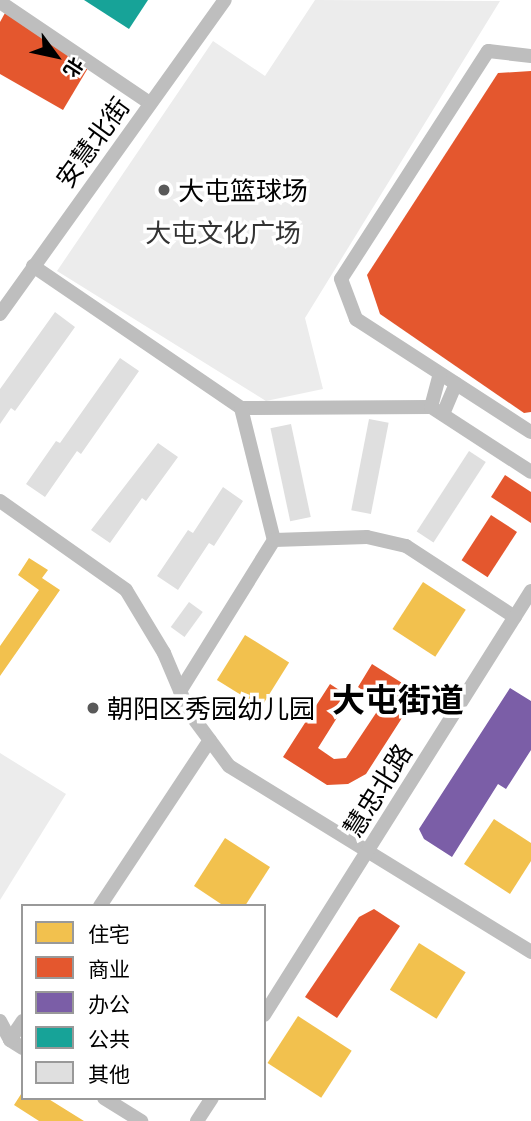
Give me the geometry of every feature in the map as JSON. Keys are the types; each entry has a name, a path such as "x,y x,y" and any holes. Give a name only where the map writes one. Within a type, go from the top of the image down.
{"street":[{"name":"安慧北街","path":"0,314 225,0"},
{"path":"0,2 150,103"},
{"path":"531,56 488,51 341,279 356,319 531,432"},
{"path":"33,266 241,408 437,411 531,472"},
{"path":"437,411 440,374"},
{"path":"437,411 456,384"},
{"path":"180,691 274,540 241,408"},
{"path":"0,501 126,590 164,653 189,712 229,766 531,952"},
{"path":"274,540 367,537 406,546 515,617"},
{"name":"慧忠北路","path":"266,1012 531,591"},
{"path":"101,904 210,740"},
{"path":"0,1021 16,1044"},
{"path":"107,1100 141,1121"},
{"path":"197,1121 211,1100"}],"green space":[{"name":"大屯文化广场","path":"315,0 500,1 305,318 323,389 266,401 57,271 213,41 265,76"},
{"path":"0,753 66,794 0,900"}],"building: 住宅":[{"path":"29,558 48,570 42,578 60,590 0,676 0,646 39,590 18,575"},
{"path":"423,582 466,610 435,657 393,629"},
{"path":"245,635 289,663 261,708 217,680"},
{"path":"494,819 531,843 531,861 510,894 464,864"},
{"path":"225,838 270,867 246,904 221,904 194,886"},
{"path":"419,943 466,972 436,1019 390,990"},
{"path":"298,1016 352,1051 321,1098 268,1063"},
{"path":"21,1094 21,1100 50,1100 84,1121 39,1121 14,1105"}],"building: 商业":[{"path":"5,13 91,63 63,110 0,74 0,22"},
{"path":"531,71 531,412 524,413 380,314 367,275 498,73"},
{"path":"505,475 531,492 531,523 491,497"},
{"path":"491,515 517,532 488,577 462,560"},
{"path":"372,664 418,693 366,774 348,784 327,785 283,757 330,684 350,697 318,748 334,759 346,758 382,704 358,687"},
{"path":"374,909 400,926 337,1018 305,997 359,917"}],"building: 办公":[{"path":"510,688 531,701 531,750 506,789 498,784 452,857 424,839 419,829"}],"building: 公共":[{"path":"84,0 148,0 129,29"}],"building: 其他":[{"path":"55,312 75,327 15,411 11,408 0,424 0,389"},
{"path":"120,358 139,371 81,454 77,451 45,497 26,484 56,441 60,443"},
{"path":"369,419 389,423 371,514 351,510"},
{"path":"291,424 311,517 290,521 270,428"},
{"path":"158,443 178,457 146,501 142,498 110,543 91,530"},
{"path":"469,451 486,462 433,542 417,532"},
{"path":"223,487 243,501 214,546 209,543 178,590 157,576 188,530 193,533"},
{"path":"189,602 203,612 185,637 171,627"}],"place":[{"name":"大屯篮球场","path":"164,190"},
{"name":"朝阳区秀园幼儿园","path":"93,708"}],"district":[{"name":"大屯街道","path":"398,700"}]}
